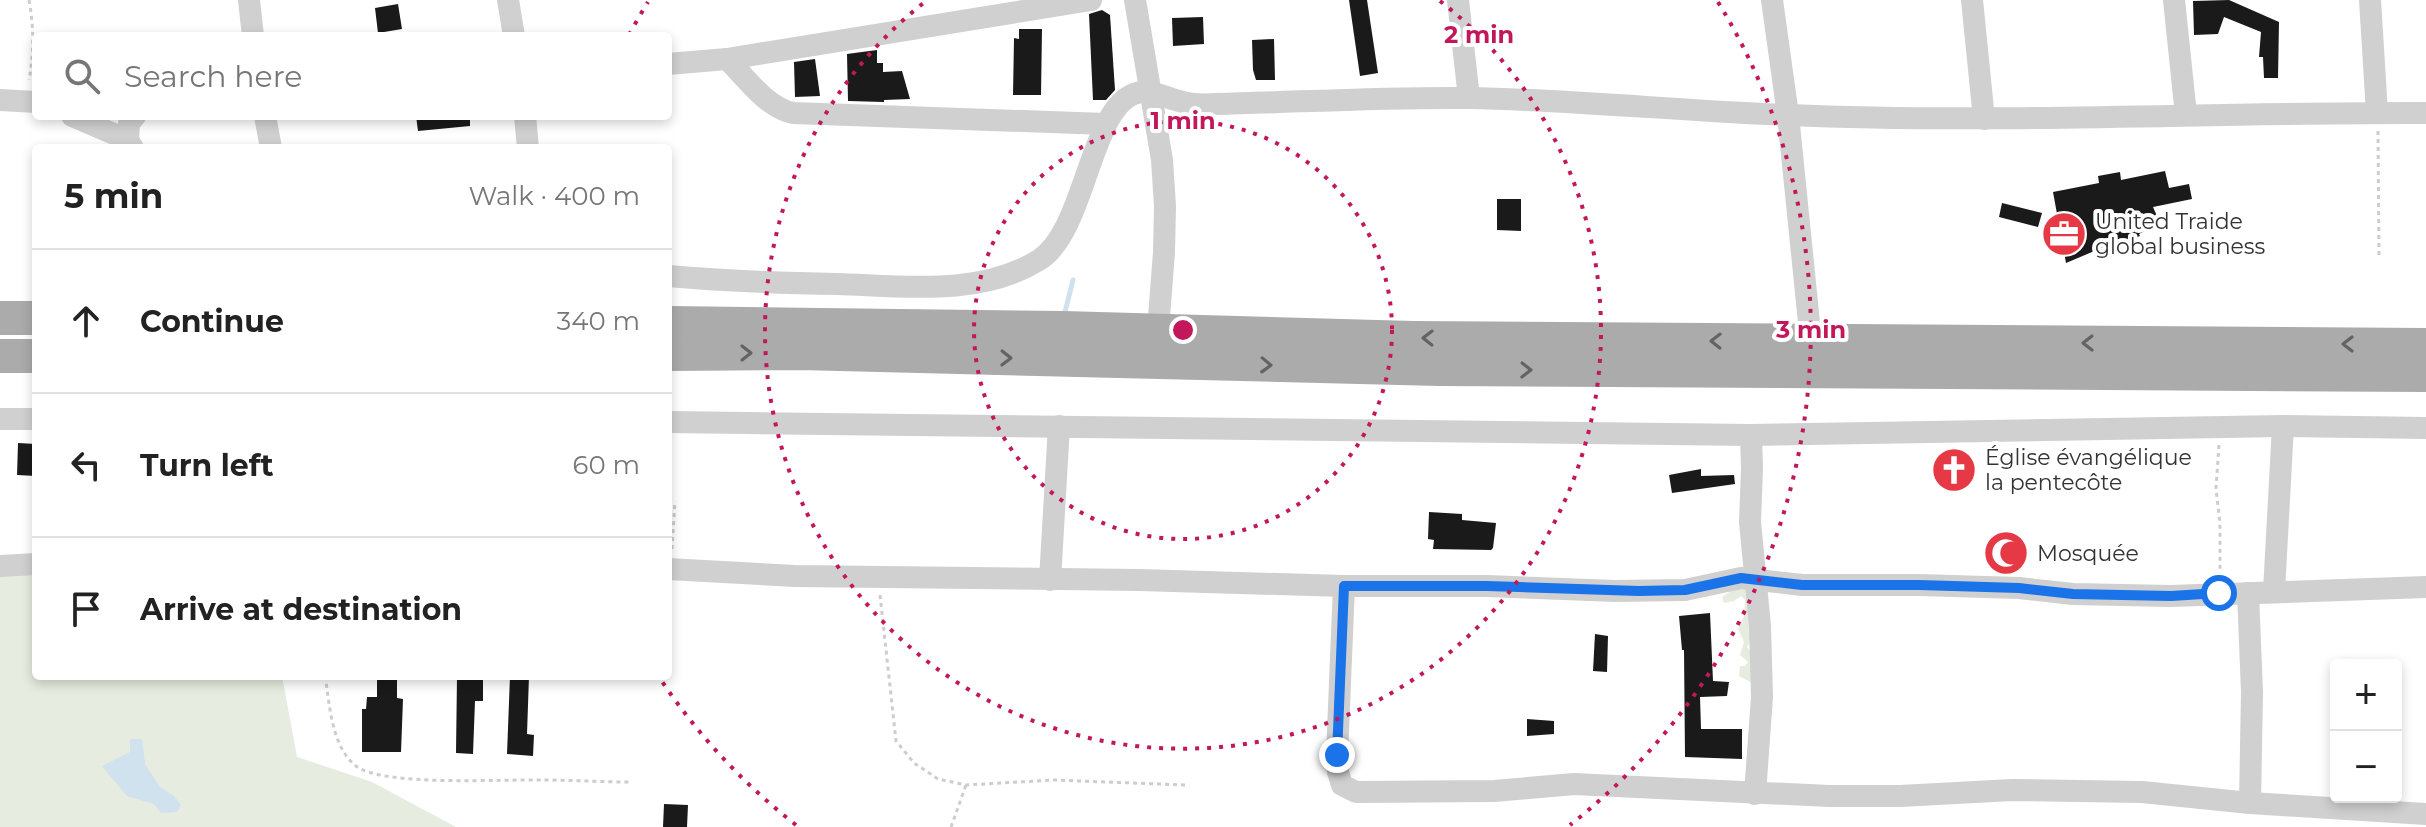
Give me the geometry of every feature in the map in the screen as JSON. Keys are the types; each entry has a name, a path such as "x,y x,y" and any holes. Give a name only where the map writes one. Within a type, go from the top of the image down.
{"main road":[{"path":"0,318 32,318"},
{"path":"672,323 1158,330 1413,338 2426,345"},
{"path":"672,354 800,353 1470,370 2426,375"},
{"path":"0,356 32,356"}],"street":[{"path":"249,0 253,32"},
{"path":"508,0 513,32"},
{"path":"672,64 727,59 1091,0"},
{"path":"1135,0 1162,160 1165,206 1158,330"},
{"path":"1458,0 1469,98"},
{"path":"1772,0 1788,115 1811,342"},
{"path":"1972,0 1984,119"},
{"path":"2174,0 2186,115"},
{"path":"2370,0 2377,113"},
{"path":"727,59 769,102 793,113 1105,124"},
{"path":"672,276 764,283 929,286 973,284 1011,273 1040,260 1057,245 1080,195 1105,124 1125,97 1138,92 1150,91 1195,105 1469,98 1788,115 1984,119 2426,113"},
{"path":"0,100 32,101"},
{"path":"80,120 130,144 132,120"},
{"path":"266,120 270,144"},
{"path":"525,120 528,144"},
{"path":"0,419 32,419"},
{"path":"672,422 1751,435 2283,426 2426,428"},
{"path":"1050,580 1059,426"},
{"path":"2274,591 2283,426"},
{"path":"1751,435 1750,522 1760,626 1762,697 1755,794"},
{"path":"0,566 32,564"},
{"path":"672,569 795,576 1639,591 1685,590 1741,578 1802,585 1933,585 2019,588 2073,594 2171,596 2426,587"},
{"path":"1344,586 1337,755 1342,785 1356,792 1494,791 1574,784 1755,794 1900,796 2042,790 2142,792 2250,803 2426,814"},
{"path":"2248,593 2252,692 2250,803"}],"path":[{"path":"29,0 34,32"},
{"path":"2377,113 2379,259"},
{"path":"2219,593 2220,524 2216,488 2220,427"},
{"path":"672,542 675,501"},
{"path":"880,577 896,741 914,763 938,779 966,785 1054,780 1185,785"},
{"path":"326,680 335,729 345,755 358,768 368,772 421,780 629,782"},
{"path":"951,827 966,785"}],"shaded area":[{"path":"0,564 32,564 32,680 283,680 297,757 372,782 456,827 0,827"},
{"path":"1748,579 1751,641 1747,647 1750,650 1752,683 1739,676 1740,666 1748,662 1740,655 1744,642 1738,629 1744,616 1745,600 1741,596 1724,603 1722,597"}],"water":[{"path":"130,739 142,739 145,764 160,787 181,805 177,812 161,813 154,804 127,796 102,766 130,752"}],"building":[{"path":"1349,0 1367,0 1378,73 1360,76"},
{"path":"2229,0 2279,22 2278,78 2264,78 2263,57 2259,57 2261,32 2224,17 2218,34 2194,35 2193,1"},
{"path":"398,4 402,29 378,32 375,8"},
{"path":"1102,10 1110,15 1115,90 1106,100 1093,100 1089,14"},
{"path":"1203,17 1204,44 1173,46 1172,18"},
{"path":"1019,29 1042,29 1041,95 1013,95 1014,38 1019,39"},
{"path":"1274,39 1275,80 1256,80 1252,40"},
{"path":"877,50 877,63 883,63 883,72 902,71 910,99 848,101 847,54"},
{"path":"815,59 820,96 795,97 794,62"},
{"path":"417,120 470,120 470,126 418,131"},
{"path":"2165,171 2169,188 2189,184 2192,199 2153,207 2160,223 2140,236 2111,244 2066,263 2053,192 2099,183 2098,176 2120,172 2121,180"},
{"path":"1497,199 1521,199 1521,231 1497,230"},
{"path":"2002,203 2042,213 2038,227 1999,217"},
{"path":"18,443 32,444 32,476 17,475"},
{"path":"1701,469 1701,476 1734,475 1735,484 1672,493 1669,475"},
{"path":"1429,512 1462,514 1462,520 1496,523 1493,548 1433,549 1434,540 1428,539"},
{"path":"1710,613 1713,681 1729,682 1727,696 1700,697 1701,729 1742,729 1742,759 1685,757 1684,650 1679,616"},
{"path":"1595,634 1608,636 1607,672 1593,671"},
{"path":"377,680 397,680 397,698 403,699 401,752 362,752 362,709 366,709 367,697 377,697"},
{"path":"457,680 483,680 483,701 475,701 473,754 456,753"},
{"path":"510,680 529,680 527,734 534,735 533,756 507,754"},
{"path":"1527,719 1554,721 1554,734 1527,736"},
{"path":"664,804 688,805 687,827 663,827"}],"waterway":[{"path":"1064,316 1073,280"}],"place":[{"name":"United Traide global business","path":"2064,234"},
{"name":"Église évangélique la pentecôte","path":"1954,470"},
{"name":"Mosquée","path":"2006,553"}],"route":[{"path":"1337,755 1344,586 1487,586 1639,591 1685,590 1754,578 1802,585 2019,588 2073,594 2171,596 2219,593"}]}
